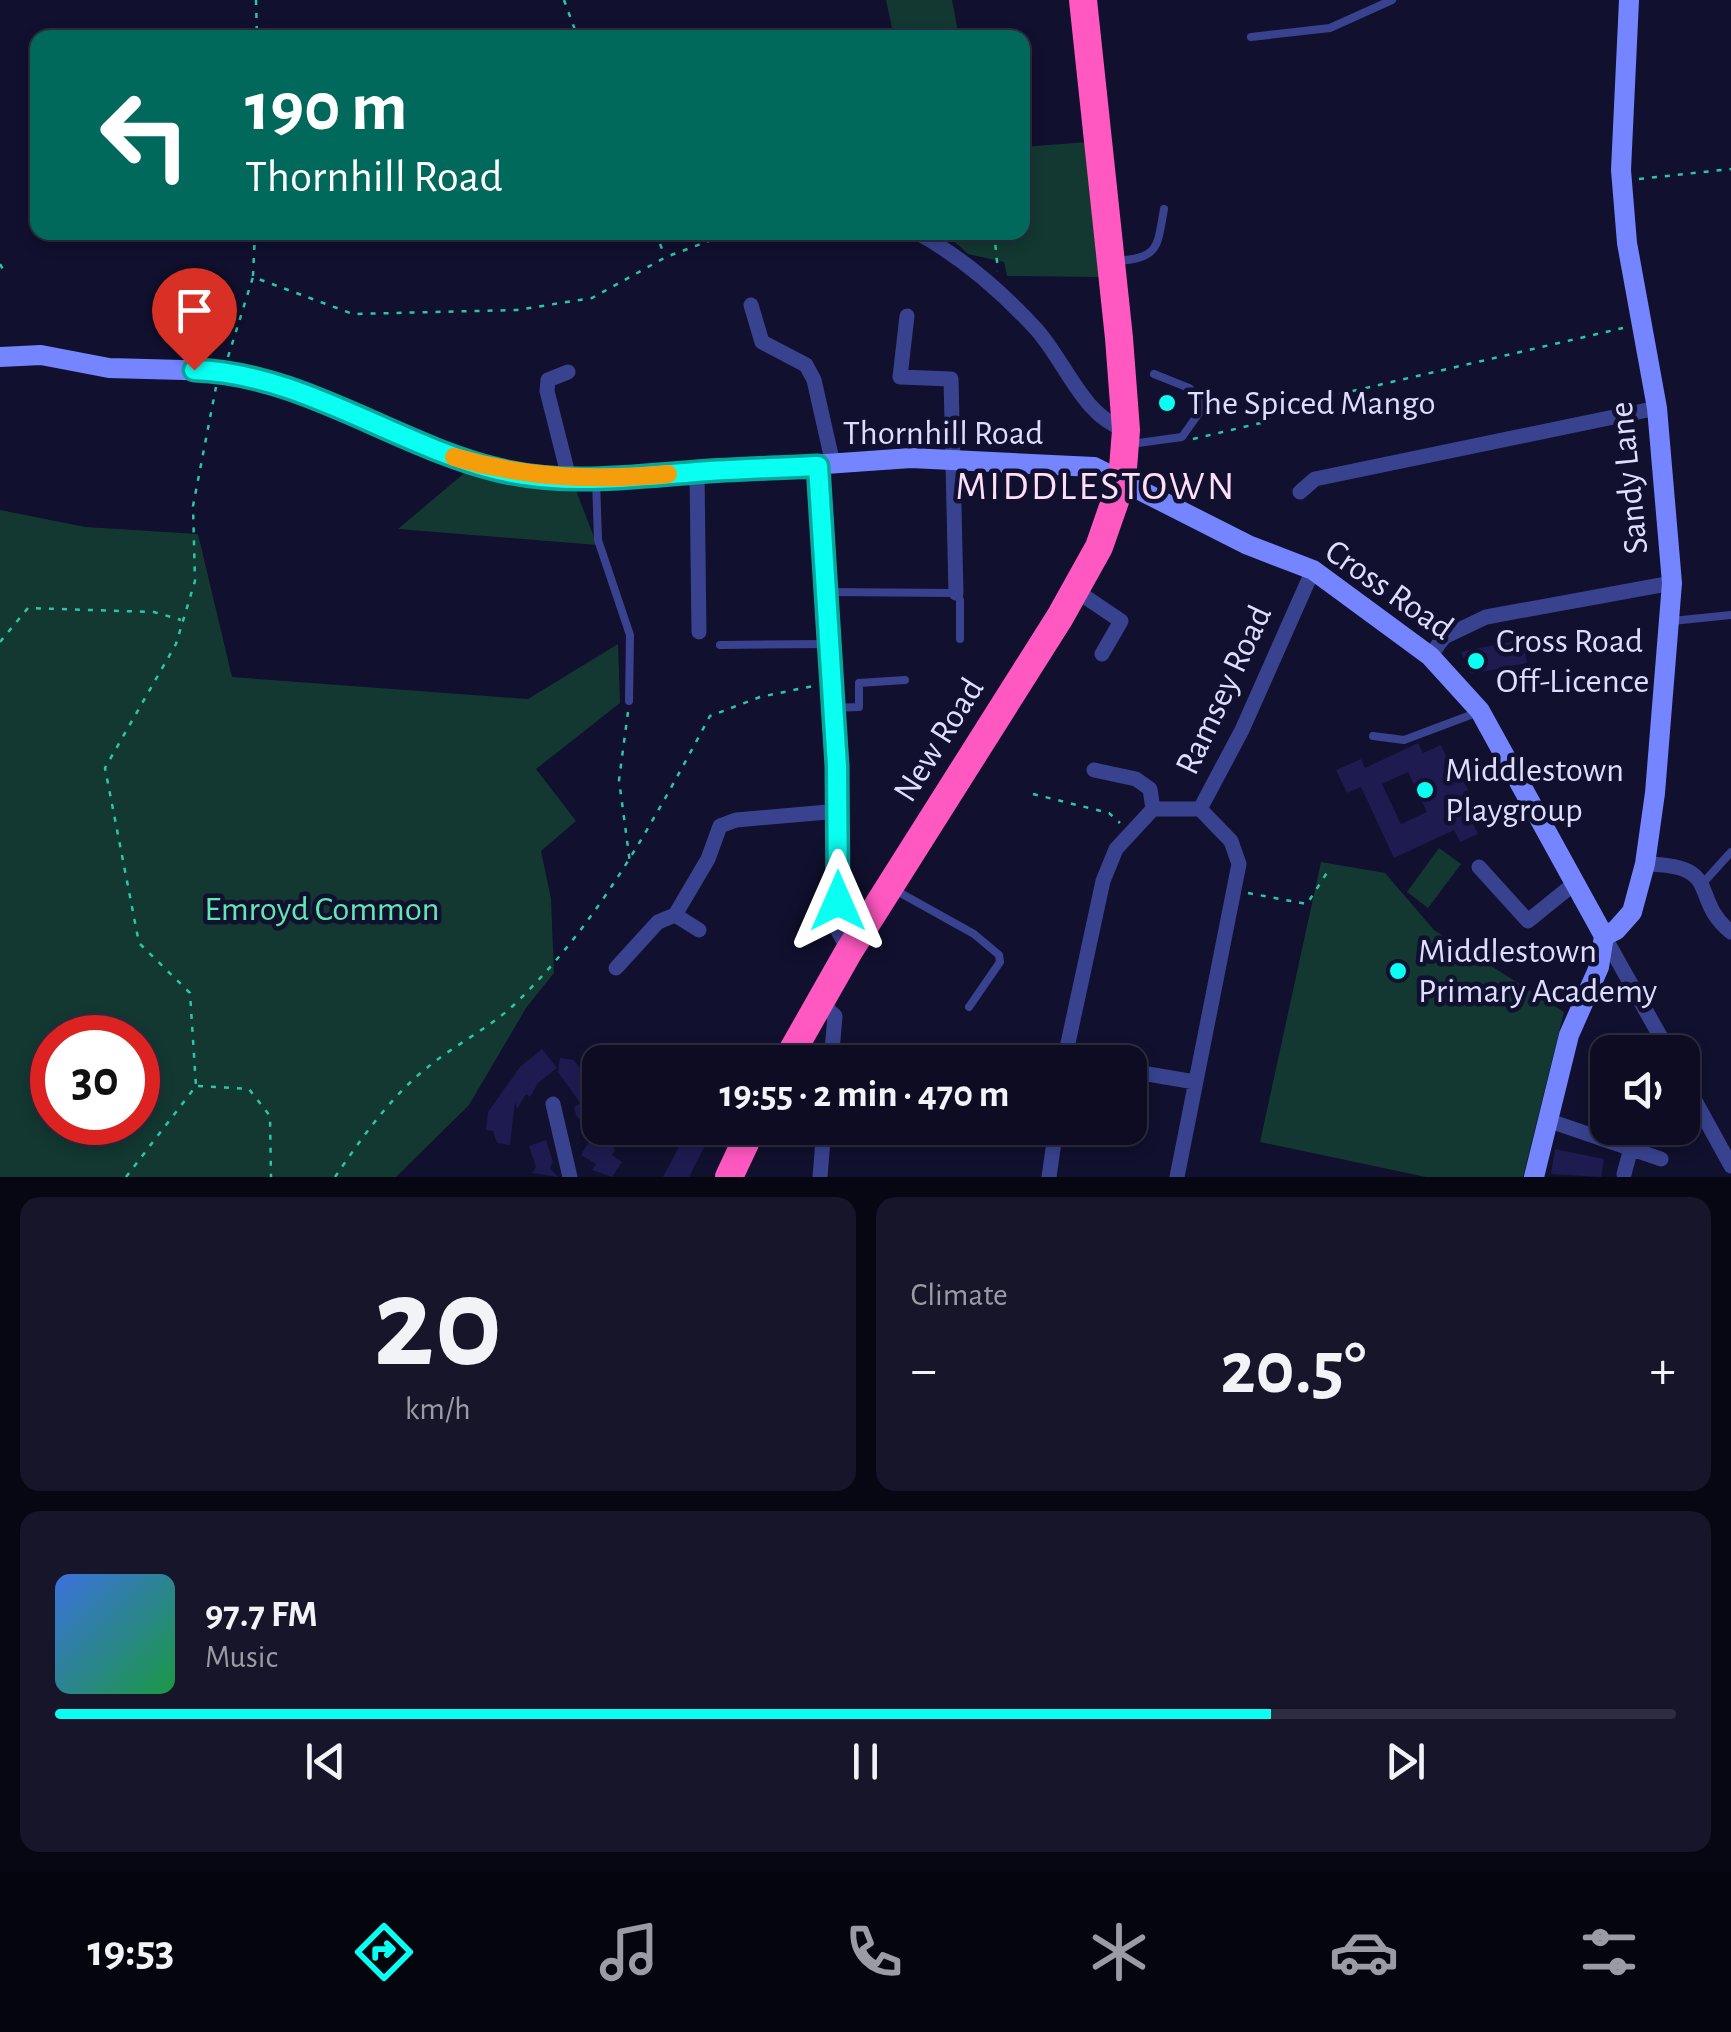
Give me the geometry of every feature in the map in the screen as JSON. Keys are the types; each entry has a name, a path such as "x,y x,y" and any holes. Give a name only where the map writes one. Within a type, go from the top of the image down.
{"highway":[{"name":"New Road","path":"795,1045 849,950 1076,590 1099,547 1122,482 1126,438 1112,262 1083,0"}],"street":[{"name":"Sandy Lane","path":"1604,936 1616,930 1632,912 1644,864 1655,794 1672,583 1657,408 1627,243 1621,170 1629,0"},
{"path":"931,240 953,252 1032,325 1057,353 1087,403 1126,438"},
{"path":"752,305 762,342 806,366 814,380 826,465 826,644 838,811 838,931 849,950"},
{"path":"907,316 900,377 951,379 956,594"},
{"name":"Thornhill Road","path":"0,357 42,356 109,368 220,371 300,393 452,457 500,471 596,479 954,460 1094,467 1122,482"},
{"path":"568,372 548,380 547,391 568,478"},
{"path":"1300,492 1315,479 1657,408"},
{"path":"697,472 700,632"},
{"name":"Cross Road","path":"1122,482 1248,545 1313,570 1430,656 1480,712 1552,850 1604,936"},
{"name":"Ramsey Road","path":"1177,1177 1237,891 1239,864 1231,841 1200,808 1242,730 1313,570"},
{"path":"1430,656 1444,638 1486,617 1672,583"},
{"path":"1076,590 1122,621 1102,654"},
{"path":"1094,770 1136,778 1150,790 1153,809"},
{"path":"1067,1045 1103,881 1129,831 1153,809 1200,808"},
{"path":"616,968 658,922 675,915 708,859 720,826 736,820 838,811"},
{"path":"1644,864 1684,867 1703,884 1718,918 1731,932"},
{"path":"1479,868 1528,921 1575,884"},
{"path":"675,915 700,930"},
{"path":"1604,936 1659,1035"},
{"path":"1534,1177 1569,1035 1600,967 1604,936"},
{"path":"819,1001 835,1016 832,1045"},
{"path":"1147,1073 1195,1082"},
{"path":"553,1104 570,1177"},
{"path":"1700,1110 1731,1166"},
{"path":"1547,1120 1661,1159"},
{"path":"820,1177 823,1145"},
{"path":"1050,1177 1054,1145"},
{"path":"1624,1174 1631,1148"}],"lane":[{"path":"1251,37 1330,28 1392,0"},
{"path":"1112,262 1144,259 1151,254 1164,208"},
{"path":"1126,438 1182,437 1199,413 1201,400 1188,388 1154,374"},
{"path":"596,479 598,540 630,635 628,701"},
{"path":"828,592 956,594 960,600 960,639"},
{"path":"1668,622 1731,615"},
{"path":"720,644 826,644"},
{"path":"832,708 859,707 859,684 906,680"},
{"path":"1373,736 1404,740 1480,712"},
{"path":"1703,884 1731,852"},
{"path":"890,888 974,934 1000,955 1000,962 969,1007"}],"path":[{"path":"256,0 257,30"},
{"path":"564,0 575,30"},
{"path":"1621,170 1632,179 1731,170"},
{"path":"126,1177 196,1086 190,993 138,943 104,768 176,644 194,581 193,506 220,371 236,344 252,277 255,240"},
{"path":"659,240 666,257"},
{"path":"252,277 353,314 516,310 592,298 666,257 711,240"},
{"path":"995,240 999,298"},
{"path":"0,264 5,273"},
{"path":"1182,437 1200,441 1265,422 1280,408 1642,323"},
{"path":"0,642 28,608 154,612 182,620"},
{"path":"335,1177 363,1137 424,1069 518,1002 598,912 630,864 710,716 785,690 830,684"},
{"path":"628,701 619,780 630,864"},
{"path":"1033,794 1109,813 1129,831"},
{"path":"1237,891 1307,904 1328,871"},
{"path":"196,1086 248,1089 270,1116 272,1177"},
{"path":"707,1145 735,1166"}],"green space":[{"path":"886,0 952,0 958,30 892,30"},
{"path":"1088,142 1101,277 1007,276 1004,262 968,254 953,240 1030,240 1030,146"},
{"path":"468,470 574,485 597,545 398,529"},
{"name":"Emroyd Common","path":"0,510 85,527 198,534 232,677 528,699 618,644 620,703 536,769 576,821 541,851 551,899 554,973 526,1008 469,1105 396,1177 0,1177"},
{"path":"1439,848 1461,864 1428,908 1407,892"},
{"name":"Middlestown Primary Academy","path":"1321,862 1385,873 1434,930 1564,1012 1523,1177 1426,1177 1260,1142"}],"building":[{"path":"1523,639 1527,663 1471,674 1461,652"},
{"path":"1418,743 1423,753 1441,745 1448,760 1454,758 1468,790 1463,792 1472,810 1467,812 1478,834 1460,842 1454,830 1394,858 1361,787 1347,793 1336,770 1361,759 1365,768","holes":["1408,772 1427,812 1401,824 1382,784"]},
{"path":"542,1049 557,1068 538,1083 530,1097 526,1094 517,1109 515,1102 510,1145 497,1143 493,1131 486,1130 488,1112 520,1067"},
{"path":"560,1058 574,1060 582,1071 582,1123 574,1107 580,1103 558,1072"},
{"path":"546,1140 553,1162 550,1168 558,1177 532,1173 536,1167 529,1146"},
{"path":"587,1145 612,1145 612,1155 622,1162 612,1177 592,1170 596,1164 581,1155"},
{"path":"680,1145 705,1145 689,1177 663,1177"},
{"path":"1555,1149 1604,1159 1601,1177 1551,1174"}],"slow traffic":[{"path":"454,457 500,471 553,478 613,479 668,474"}],"place":[{"name":"The Spiced Mango","path":"1167,403"},
{"name":"Cross Road Off-Licence","path":"1476,661"},
{"name":"Middlestown Playgroup","path":"1425,790"},
{"name":"Middlestown Primary Academy","path":"1398,971"}],"district":[{"name":"MIDDLESTOWN","path":"1096,487"}],"route":[{"path":"194,370 220,371 300,393 452,457 500,471 553,478 613,479 818,466 828,584 826,644 837,766 838,901"}]}
